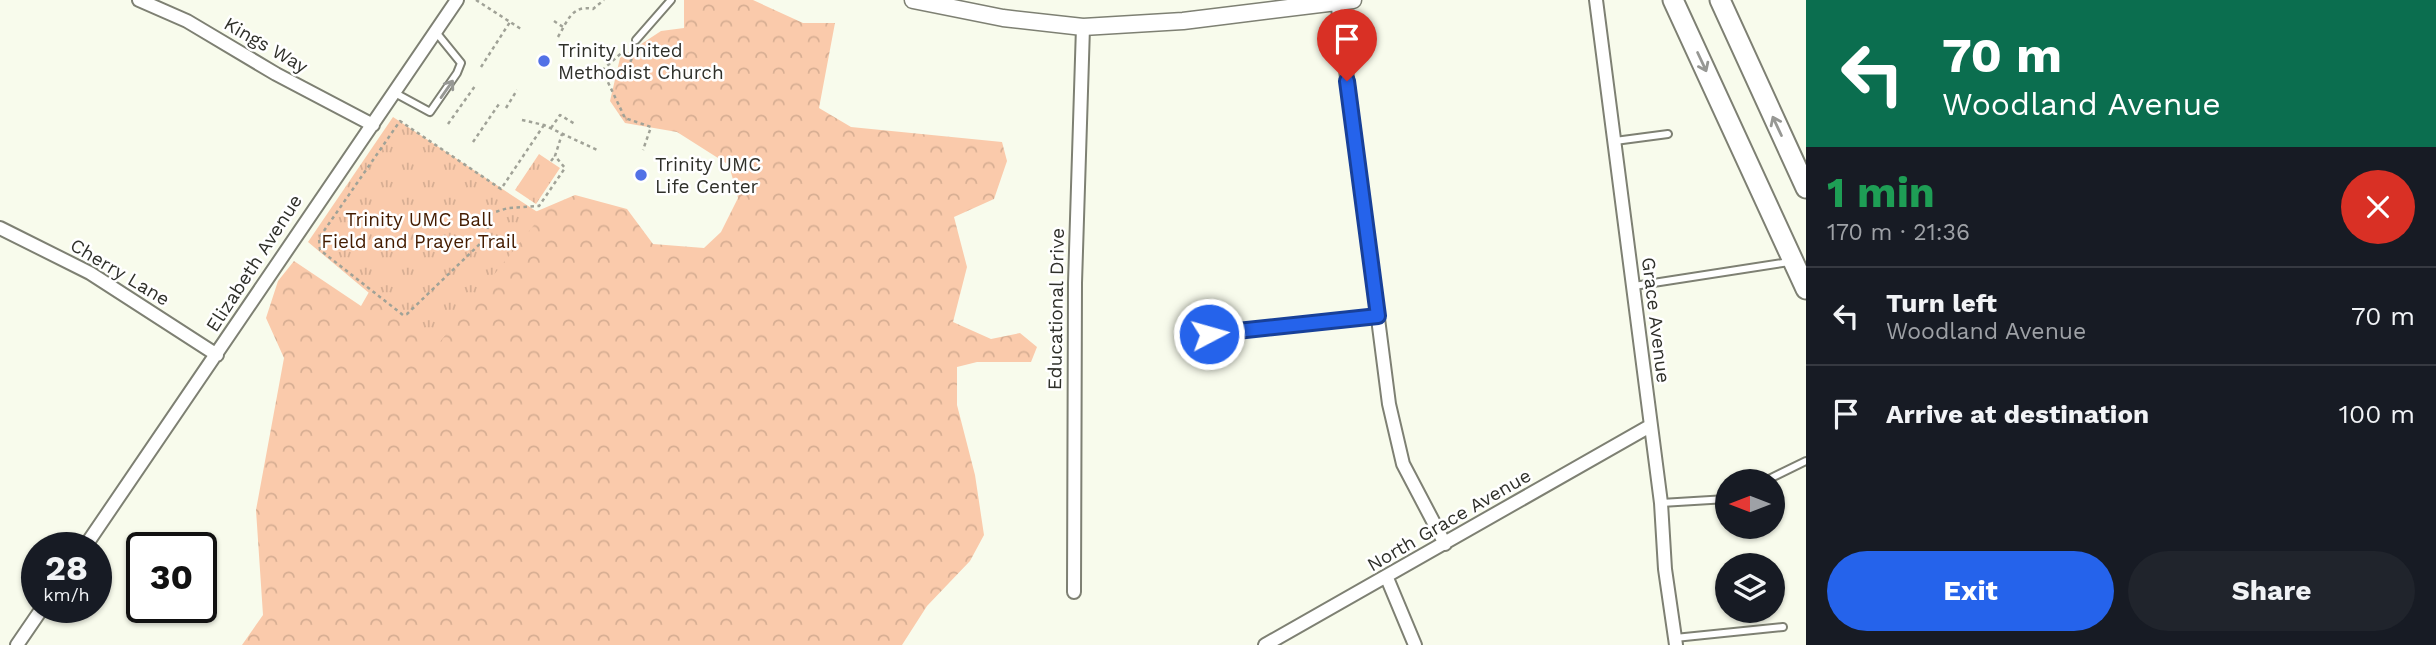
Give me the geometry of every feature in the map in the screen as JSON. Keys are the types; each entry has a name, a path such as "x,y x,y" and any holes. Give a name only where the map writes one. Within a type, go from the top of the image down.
{"main road":[{"path":"1673,0 1806,289"},
{"path":"1720,0 1806,188"}],"street":[{"name":"Kings Way","path":"139,0 187,21 276,74 373,125"},
{"name":"Elizabeth Avenue","path":"95,532 457,0"},
{"path":"913,0 1003,18 1083,27 1183,21 1342,1 1389,404 1403,464 1445,544"},
{"name":"Grace Avenue","path":"1596,0 1661,503 1664,569 1675,642"},
{"name":"Educational Drive","path":"1074,592 1075,283 1083,27"},
{"name":"Cherry Lane","path":"0,228 90,273 217,355"},
{"path":"1209,334 1378,316"},
{"name":"North Grace Avenue","path":"1265,645 1650,426"},
{"path":"1387,578 1415,645"},
{"path":"17,645 32,623"}],"lane":[{"path":"636,40 671,0"},
{"path":"395,93 430,112 457,73 461,63 435,31"},
{"path":"1613,142 1668,134"},
{"path":"1632,286 1793,261"},
{"path":"1785,471 1806,461"},
{"path":"1661,503 1715,500"},
{"path":"1675,642 1783,627"}],"path":[{"path":"476,0 521,29"},
{"path":"558,37 573,11 584,7 593,9 604,0"},
{"path":"554,21 564,28"},
{"path":"481,67 510,22"},
{"path":"636,40 636,51 624,75 597,75 636,40"},
{"path":"491,51 497,55"},
{"path":"605,76 625,118 651,127 643,150"},
{"path":"448,124 475,86"},
{"path":"506,108 517,90"},
{"path":"473,142 499,104"},
{"path":"551,128 560,114 575,124"},
{"path":"522,120 544,125 597,150"},
{"path":"544,125 502,189 400,121 319,238 320,250 403,315 407,314 484,240 492,213 508,208 539,206 565,168 555,156"},
{"path":"551,162 562,134"}],"green space":[{"path":"684,0 753,0 803,23 835,23 819,108 851,127 1002,142 1007,161 994,199 954,217 967,267 953,322 991,339 1020,333 1037,347 1031,362 977,362 957,367 957,405 975,475 984,535 970,561 927,606 902,645 242,645 263,615 256,510 284,358 266,318 278,281 294,261 361,306 369,292 479,236 575,195 627,209 653,244 704,248 721,232 738,198 729,165 677,132 625,123 610,101 620,58 661,31 684,28"},
{"name":"Trinity UMC Ball Field and Prayer Trail","path":"393,117 542,215 435,348 308,242"},
{"path":"539,154 560,168 536,204 515,190"}],"place":[{"name":"Trinity United Methodist Church","path":"544,61"},
{"name":"Trinity UMC Life Center","path":"641,175"}],"route":[{"path":"1209,334 1378,316 1347,81"}]}
